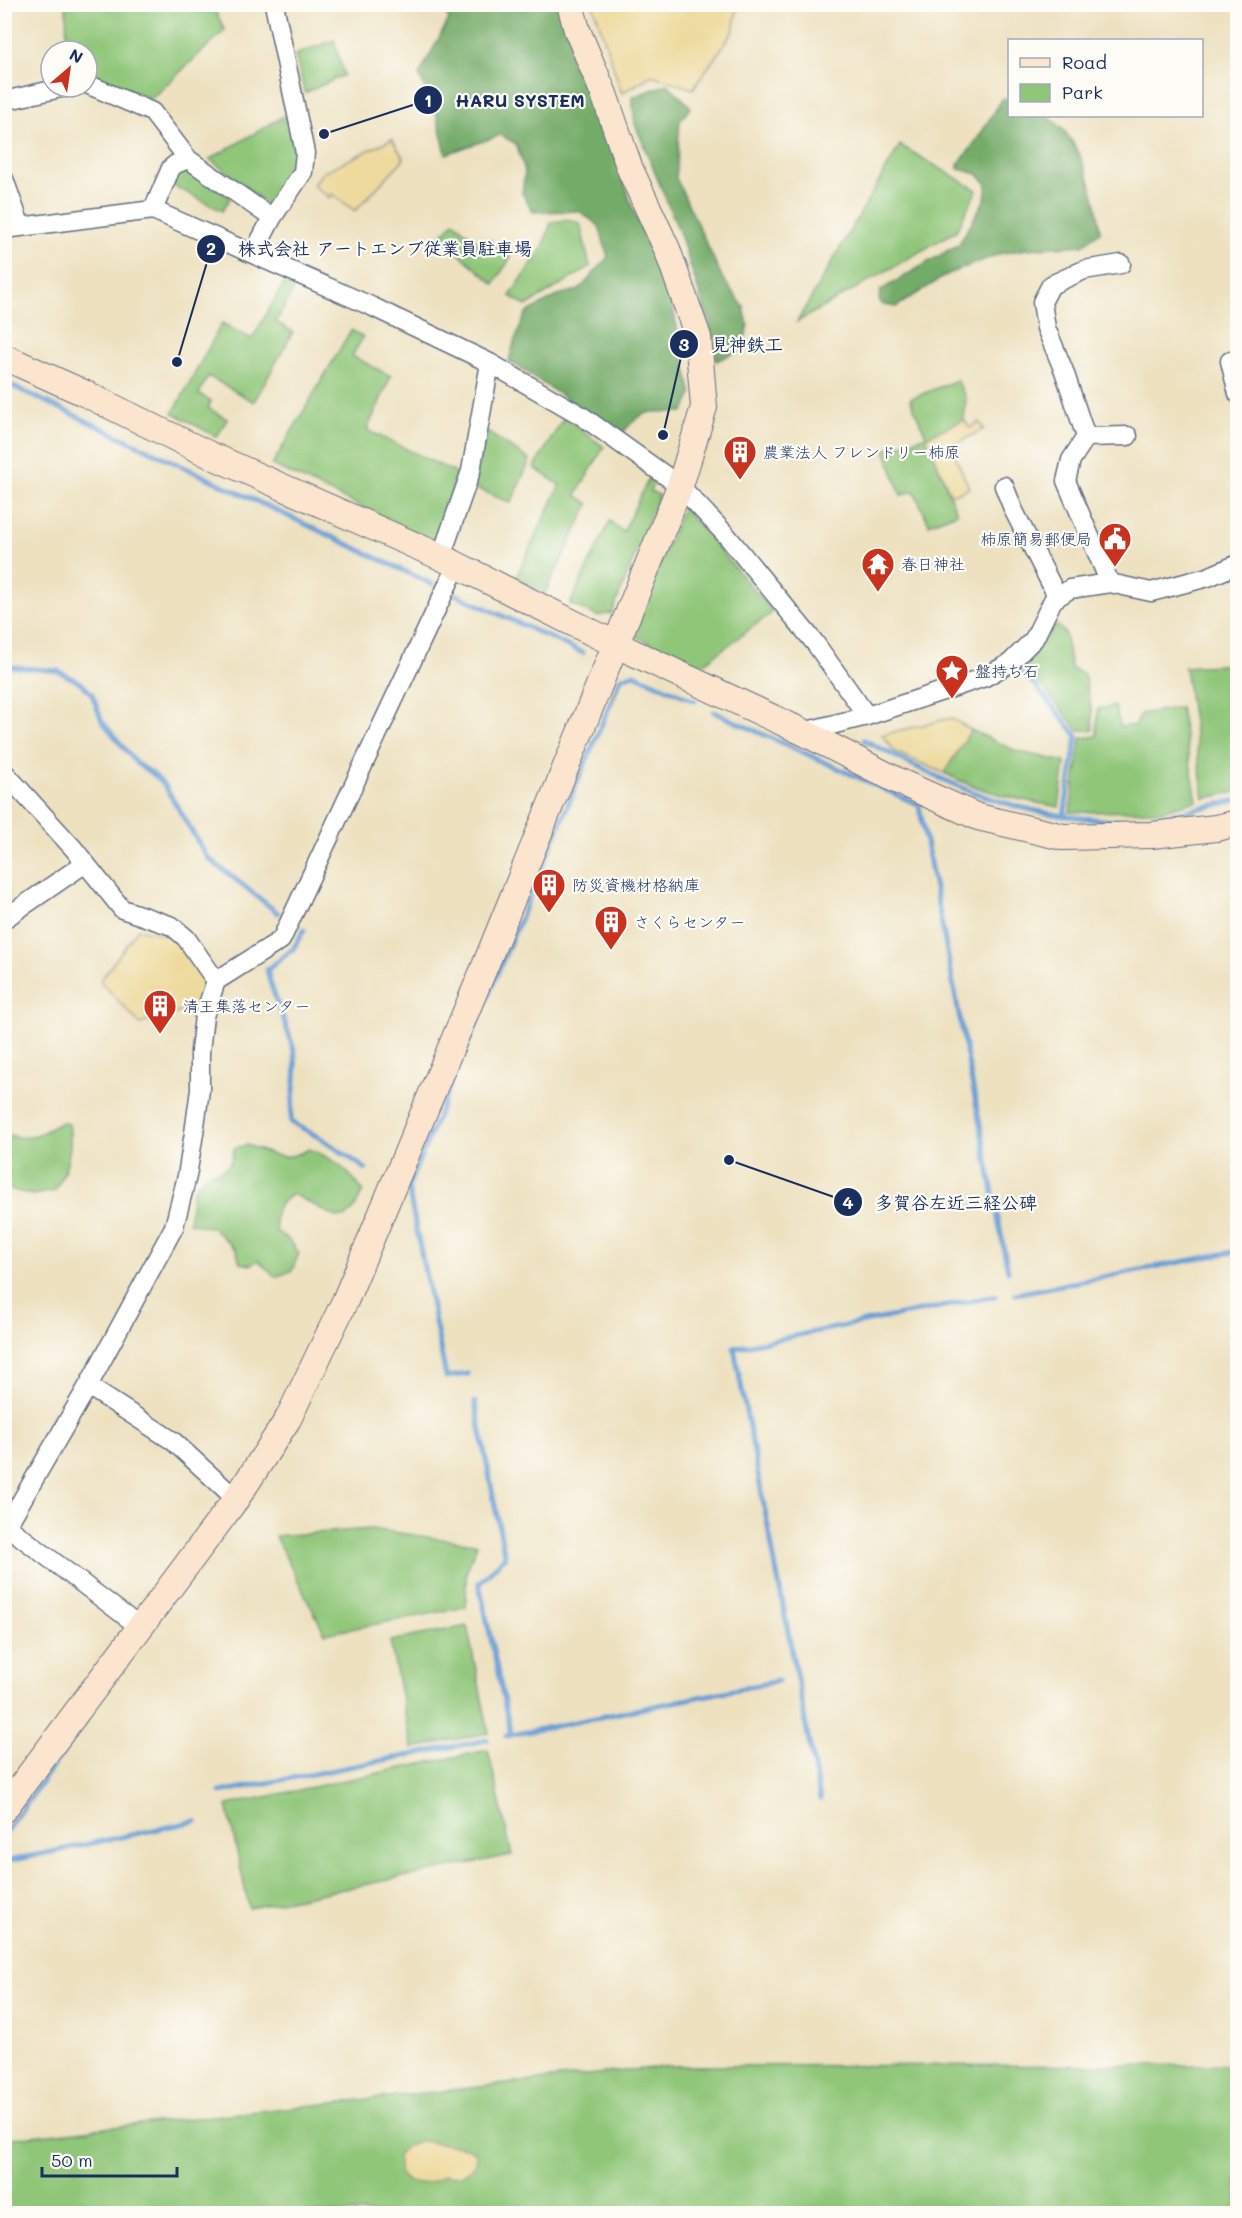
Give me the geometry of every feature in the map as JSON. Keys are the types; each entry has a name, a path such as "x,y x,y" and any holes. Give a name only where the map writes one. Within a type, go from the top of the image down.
{"street":[{"path":"253,254 272,218 303,172 305,153 274,4"},
{"path":"4,1809 236,1499 288,1419 345,1301 680,486 704,407 698,338 667,249 630,170 604,94 577,30 570,4"},
{"path":"99,89 152,112 188,159 272,218"},
{"path":"4,101 39,93"},
{"path":"153,210 171,168 188,159"},
{"path":"4,179 13,228 153,210 373,307 490,363 582,416 680,486 727,536 815,643 867,716"},
{"path":"1086,437 1065,371 1046,328 1042,302 1051,285 1084,270 1121,264"},
{"path":"4,357 84,393 208,454 449,561 616,645 803,732 898,781 978,817 1063,837 1152,835 1216,828 1238,823"},
{"path":"1230,362 1238,394"},
{"path":"141,1628 6,1529 88,1386 174,1227 187,1176 194,1133 200,1090 200,1051 204,1016 216,981 281,940 449,561 471,471 490,363"},
{"path":"1086,437 1128,436"},
{"path":"1086,437 1071,460 1066,481 1110,583"},
{"path":"1004,486 1014,511 1058,596"},
{"path":"803,732 867,716 985,677 1010,663 1037,635 1053,600 1070,589 1110,583 1151,592 1209,577 1238,564"},
{"path":"4,772 74,849 122,909 172,926 186,938 216,981"},
{"path":"4,919 84,864"},
{"path":"88,1386 173,1441 236,1499"}],"green space":[{"path":"66,5 212,5 225,30 151,99 99,78 99,39 67,39"},
{"path":"441,5 561,5 589,75 633,209 670,295 692,395 683,412 648,413 639,417 621,435 509,361 526,313 561,294 579,290 608,257 599,226 579,211 533,212 522,193 525,171 516,144 501,135 446,154 436,112 419,75 449,19"},
{"path":"334,40 344,75 305,93 295,55"},
{"path":"668,84 691,107 680,121 676,178 723,279 744,307 748,325 743,349 716,361 716,350 710,326 680,234 635,124 632,97"},
{"path":"1003,98 1008,100 1008,117 1047,117 1058,125 1077,151 1085,168 1095,202 1100,232 1083,245 1027,249 999,254 948,274 896,307 881,304 879,299 881,290 959,244 985,199 987,184 977,174 958,169 958,164 976,141"},
{"path":"286,115 296,158 295,168 272,208 210,159"},
{"path":"900,145 977,190 956,231 797,322"},
{"path":"193,172 230,198 222,211 172,185 177,173"},
{"path":"567,220 580,223 590,267 526,306 510,296 543,247 551,222"},
{"path":"454,222 481,245 488,239 511,257 494,284 440,237"},
{"path":"285,281 295,287 276,322 293,332 254,402 208,376 199,394 211,401 208,408 227,419 217,437 173,413 222,323 252,339"},
{"path":"351,330 363,337 352,356 391,376 367,430 456,473 438,543 272,465"},
{"path":"957,380 966,398 964,420 926,437 957,513 929,524 914,491 901,495 885,450 926,436 910,399"},
{"path":"564,417 604,447 576,495 589,504 545,593 515,579 560,485 534,468"},
{"path":"487,432 530,460 511,503 473,487"},
{"path":"650,476 654,481 650,491 659,495 612,613 597,616 570,604 610,521 623,532"},
{"path":"683,507 773,612 699,667 631,634"},
{"path":"1057,625 1065,633 1071,668 1084,674 1092,712 1093,730 1078,730 1022,665"},
{"path":"1237,664 1237,792 1204,798 1185,667"},
{"path":"1115,706 1120,727 1136,725 1140,714 1180,707 1197,801 1160,811 1070,812 1081,738 1097,736 1098,709"},
{"path":"971,730 1016,751 1065,762 1059,807 986,790 944,773"},
{"path":"62,1122 69,1124 69,1150 66,1167 55,1191 32,1195 5,1188 5,1133 20,1137 34,1136"},
{"path":"248,1145 285,1157 309,1149 340,1166 363,1191 354,1209 346,1217 336,1217 293,1194 283,1201 277,1209 276,1231 288,1239 299,1253 292,1271 275,1277 258,1260 251,1265 240,1263 237,1251 213,1228 189,1223 193,1190 206,1174 223,1170 229,1164 234,1148"},
{"path":"371,1529 477,1544 466,1573 466,1607 325,1634 275,1536"},
{"path":"467,1626 489,1733 412,1748 390,1641"},
{"path":"488,1750 512,1855 249,1908 227,1805"},
{"path":"1237,2063 1237,2213 5,2213 4,2139 670,2066 1231,2065"}],"sand":[{"path":"593,4 738,5 733,32 693,89 652,75 622,93"},
{"path":"392,139 404,159 355,211 332,194 330,198 313,185 323,172"},
{"path":"964,420 970,428 979,422 984,429 951,446 969,488 951,495 926,437"},
{"path":"951,718 971,730 944,773 895,752 882,735"},
{"path":"138,929 173,937 204,978 200,1006 140,1024 100,981"},
{"path":"419,2141 466,2147 474,2150 477,2158 464,2174 444,2175 426,2183 414,2183 403,2177 399,2171 397,2156 407,2146"}],"waterway":[{"path":"4,382 432,584"},
{"path":"455,594 583,653"},
{"path":"4,666 58,671 81,683 92,694 102,721 137,764 153,774 165,786 207,857 278,913"},
{"path":"1022,673 1037,687 1077,736 1064,816"},
{"path":"468,1374 446,1377 408,1187 621,678 634,674 695,701"},
{"path":"714,712 919,805 1008,1271"},
{"path":"864,740 917,768 969,791 1023,808 1052,814 1120,821 1135,820 1238,800"},
{"path":"304,930 293,949 267,970 294,1051 295,1077 291,1122 324,1140 366,1169"},
{"path":"1015,1294 1238,1251"},
{"path":"820,1799 734,1348 995,1296"},
{"path":"475,1402 505,1557 479,1583 511,1735"},
{"path":"506,1736 778,1681"},
{"path":"4,1835 85,1721"},
{"path":"220,1792 487,1740"},
{"path":"4,1862 196,1821"}],"place":[{"name":"HARU SYSTEM","path":"324,134"},
{"name":"株式会社 アートエンブ従業員駐車場","path":"177,362"},
{"name":"見神鉄工","path":"663,435"},
{"name":"農業法人 フレンドリー柿原","path":"740,481"},
{"name":"柿原簡易郵便局","path":"1115,568"},
{"name":"春日神社","path":"878,593"},
{"name":"盤持ち石","path":"952,700"},
{"name":"防災資機材格納庫","path":"549,914"},
{"name":"さくらセンター","path":"611,951"},
{"name":"清王集落センター","path":"160,1035"},
{"name":"多賀谷左近三経公碑","path":"729,1160"}]}
